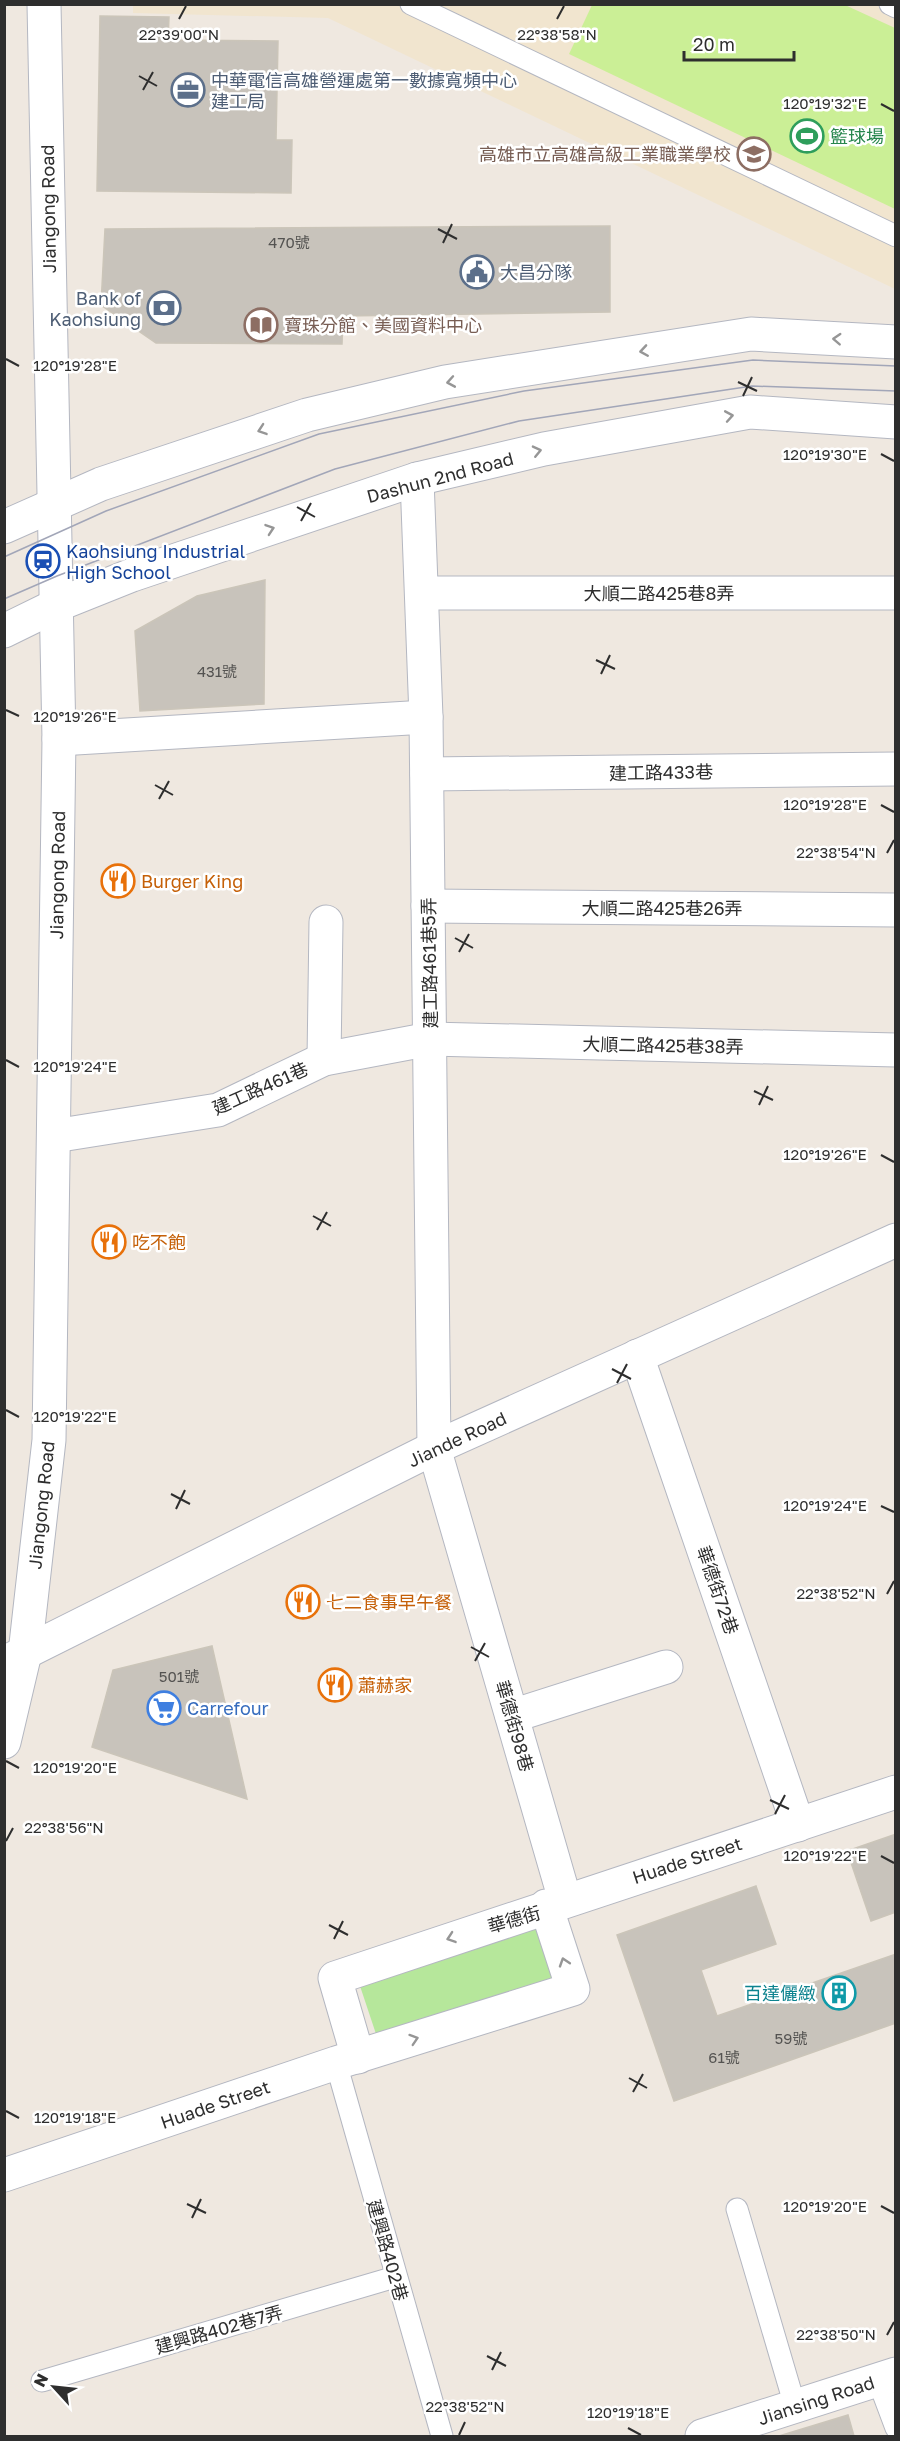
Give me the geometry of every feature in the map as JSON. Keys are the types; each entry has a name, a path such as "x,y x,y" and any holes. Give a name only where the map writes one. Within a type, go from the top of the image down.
{"street":[{"name":"Jiangong Road","path":"4,1742 49,1440 59,739 44,4"},
{"path":"4,527 101,484 307,415 445,382 751,334 896,342"},
{"name":"Dashun 2nd Road","path":"4,631 57,605 132,575 417,479 544,449 750,412 896,422"},
{"name":"建工路461巷5弄","path":"417,479 426,717 434,1448"},
{"name":"大順二路425巷8弄","path":"423,593 896,592"},
{"path":"59,739 426,717"},
{"name":"建工路433巷","path":"427,774 896,769"},
{"name":"大順二路425巷26弄","path":"428,906 896,910"},
{"path":"324,1059 326,922"},
{"name":"建工路461巷","path":"54,1136 218,1110 324,1059 429,1040"},
{"name":"大順二路425巷38弄","path":"429,1040 896,1050"},
{"name":"Jiande Road","path":"15,1658 434,1448 895,1239"},
{"name":"華德街72巷","path":"637,1356 798,1825"},
{"name":"華德街98巷","path":"434,1448 512,1716 556,1903"},
{"path":"512,1716 666,1667"},
{"name":"Huade Street","path":"556,1903 896,1792"},
{"name":"華德街","path":"556,1903 573,1989 347,2060 335,1978 556,1903"},
{"name":"Huade Street","path":"4,2175 347,2060"},
{"name":"Jiansing Road","path":"702,2436 887,2377"}],"lane":[{"path":"411,4 896,236"},
{"path":"890,4 896,7"},
{"name":"建興路402巷","path":"347,2060 395,2277 442,2436"},
{"path":"737,2209 795,2406"},
{"name":"建興路402巷7弄","path":"42,2381 395,2277"},
{"path":"887,2377 896,2428"}],"shaded area":[{"name":"高雄市立高雄高級工業職業學校","path":"133,5 895,5 895,289 328,18 133,13"}],"green space":[{"name":"籃球場","path":"592,5 845,5 895,28 895,209 569,54"},
{"path":"540,1922 558,1976 377,2037 359,1983"}],"building":[{"name":"中華電信高雄營運處第一數據寬頻中心 建工局","path":"100,16 169,17 168,40 278,41 276,140 292,140 291,193 97,191"},
{"path":"610,226 610,312 343,316 342,344 156,343 101,305 105,229"},
{"path":"265,580 264,704 140,711 135,631 197,596"},
{"name":"Carrefour","path":"212,1646 247,1799 92,1747 113,1670"},
{"path":"896,1834 896,1912 871,1921 847,1851"},
{"name":"百達儷緻","path":"756,1886 776,1944 701,1970 717,2016 896,1954 896,2023 674,2101 617,1935"},
{"path":"848,2415 854,2436 779,2436"}],"tram line":[{"path":"4,557 106,511 319,434 524,391 753,360 896,366"},
{"path":"4,599 57,576 335,469 519,421 752,386 896,391"}],"place":[{"name":"中華電信高雄營運處第一數據寬頻中心 建工局","path":"188,90"},
{"name":"籃球場","path":"807,136"},
{"name":"高雄市立高雄高級工業職業學校","path":"754,154"},
{"name":"大昌分隊","path":"477,272"},
{"name":"Bank of Kaohsiung","path":"164,308"},
{"name":"寶珠分館、美國資料中心","path":"261,325"},
{"name":"Kaohsiung Industrial High School","path":"43,561"},
{"name":"Burger King","path":"118,881"},
{"name":"吃不飽","path":"109,1242"},
{"name":"七二食事早午餐","path":"303,1602"},
{"name":"蕭赫家","path":"335,1685"},
{"name":"Carrefour","path":"164,1708"},
{"name":"百達儷緻","path":"839,1993"}]}
